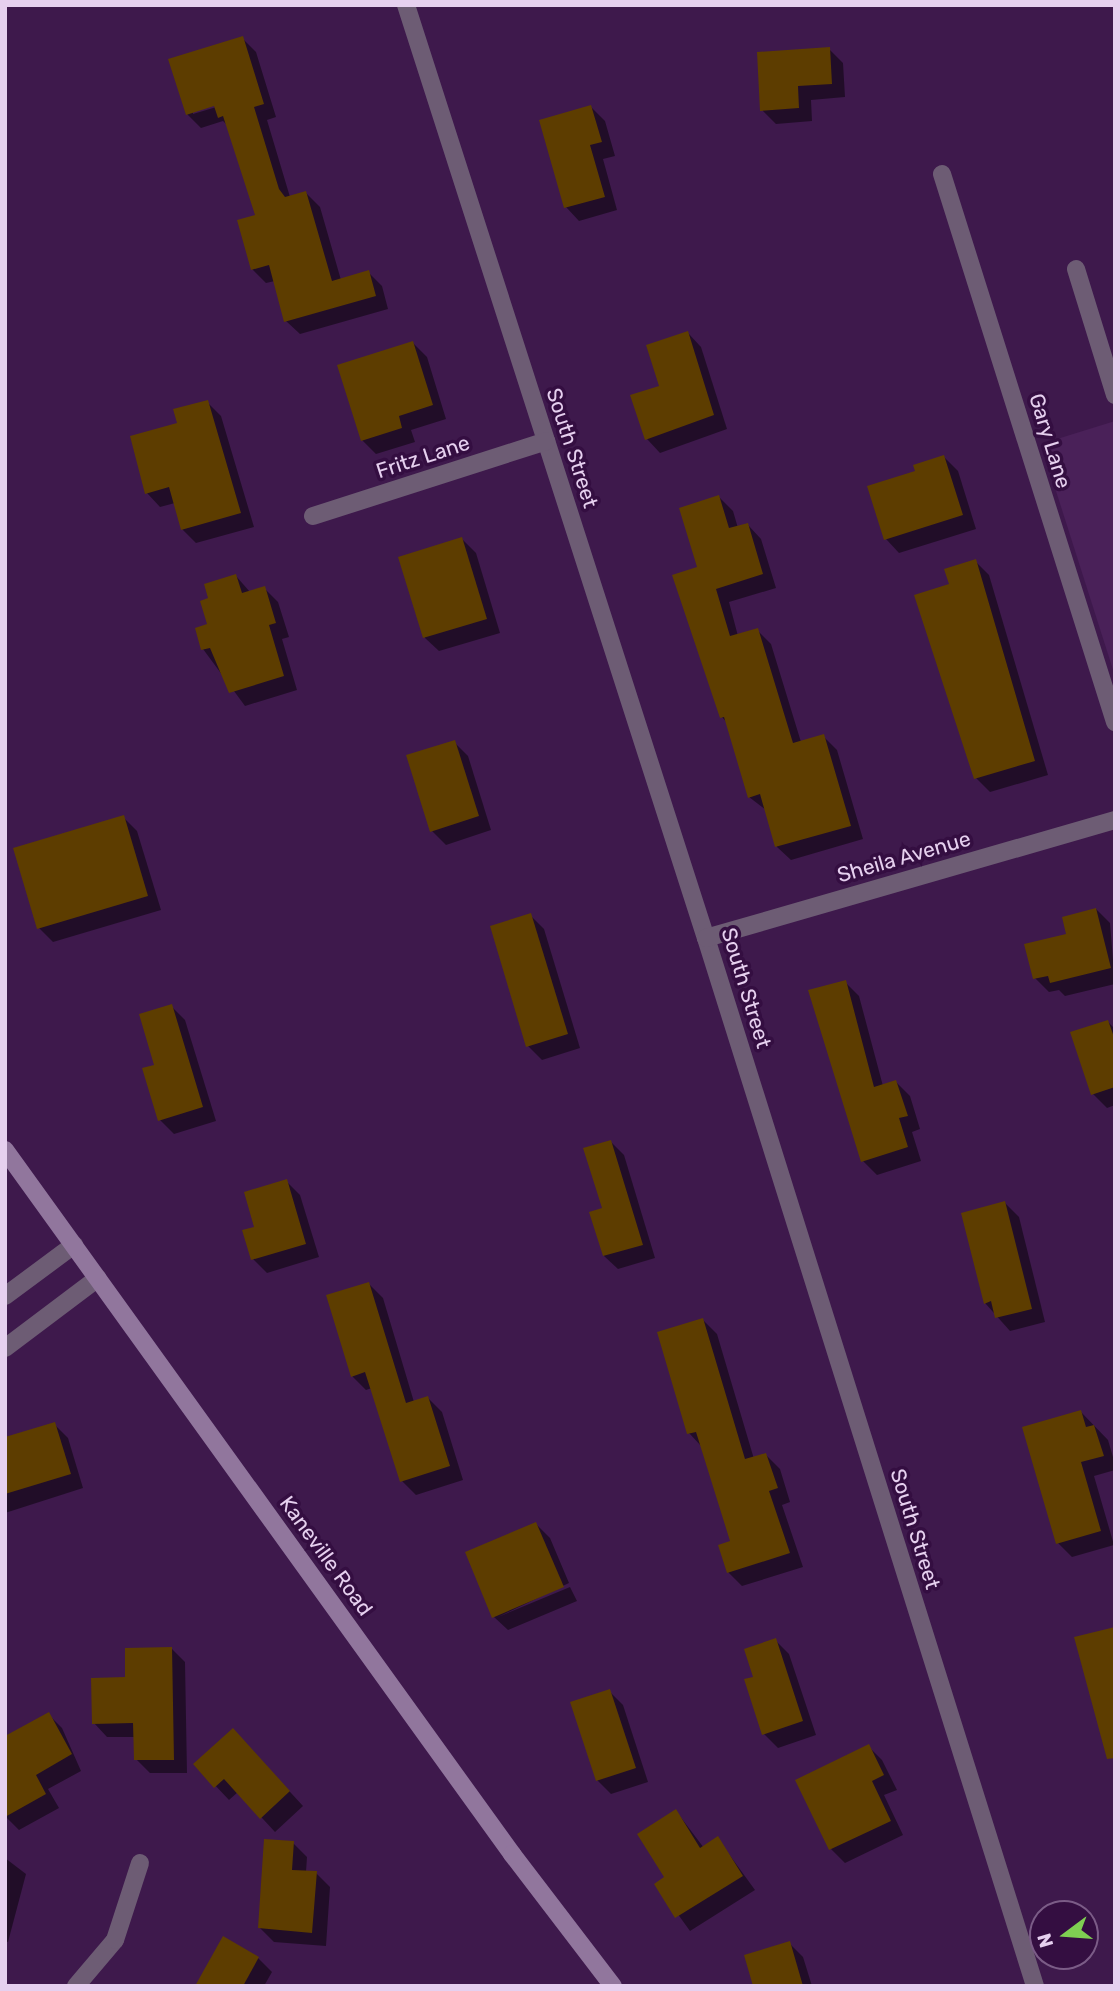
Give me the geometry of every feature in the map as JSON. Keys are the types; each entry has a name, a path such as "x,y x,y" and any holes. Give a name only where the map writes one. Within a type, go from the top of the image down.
{"main road":[{"name":"Kaneville Road","path":"5,1150 512,1854 613,1986"}],"street":[{"name":"South Street","path":"406,5 706,938 1035,1986"},
{"name":"Gary Lane","path":"942,174 1115,722"},
{"path":"1076,269 1115,394"},
{"name":"Fritz Lane","path":"313,516 546,441"},
{"name":"Sheila Avenue","path":"706,938 1115,820"},
{"path":"5,1296 74,1245"},
{"path":"5,1348 98,1278"},
{"path":"76,1986 115,1940 140,1863"}],"shaded area":[{"path":"1115,421 1115,676 1041,444"}],"building":[{"path":"243,36 264,104 254,107 279,189 285,197 306,191 332,281 369,270 376,296 284,322 269,265 251,270 237,220 255,215 223,116 218,118 214,106 186,115 168,59"},
{"path":"830,47 832,84 798,86 799,108 760,111 757,52"},
{"path":"591,105 602,142 590,145 605,197 564,208 539,120"},
{"path":"688,331 714,415 645,440 630,395 659,386 646,345"},
{"path":"413,341 433,405 399,416 402,428 361,441 337,365"},
{"path":"208,400 241,513 181,530 169,487 145,494 130,436 177,423 173,409"},
{"path":"944,455 963,515 884,540 867,486 915,471 913,465"},
{"path":"719,495 729,528 748,523 763,574 716,589 730,636 758,628 793,743 824,734 851,826 775,847 760,794 748,798 724,717 720,718 672,575 697,567 679,508"},
{"path":"462,537 487,619 423,638 398,557"},
{"path":"976,559 1035,761 974,779 914,595 949,584 944,569"},
{"path":"236,574 242,593 265,586 276,623 269,625 284,676 229,693 210,648 201,650 195,628 207,624 200,601 208,598 204,584"},
{"path":"455,740 479,816 430,832 406,755"},
{"path":"124,815 148,896 37,929 13,848"},
{"path":"1096,908 1111,968 1050,983 1048,976 1033,979 1024,944 1066,934 1062,917"},
{"path":"531,913 568,1034 526,1047 490,926"},
{"path":"846,980 874,1087 896,1080 908,1116 899,1118 908,1147 861,1162 808,990"},
{"path":"172,1004 203,1107 158,1121 142,1068 154,1065 139,1014"},
{"path":"1108,1020 1115,1040 1115,1087 1091,1095 1070,1032"},
{"path":"611,1140 643,1245 603,1256 589,1212 602,1208 583,1148"},
{"path":"287,1179 306,1244 251,1260 242,1230 254,1227 244,1192"},
{"path":"1005,1201 1032,1309 995,1318 991,1301 984,1304 961,1213"},
{"path":"369,1282 406,1403 428,1396 450,1466 400,1482 365,1372 351,1377 326,1295"},
{"path":"703,1318 745,1459 766,1453 778,1488 769,1491 790,1553 727,1573 718,1545 730,1541 696,1432 687,1434 657,1332"},
{"path":"1081,1410 1086,1427 1094,1425 1104,1456 1081,1462 1101,1531 1056,1544 1022,1427"},
{"path":"55,1422 71,1474 5,1494 5,1437"},
{"path":"536,1522 564,1587 492,1618 465,1552"},
{"path":"1115,1627 1115,1758 1107,1759 1074,1637"},
{"path":"776,1638 803,1721 762,1735 744,1679 753,1677 744,1649"},
{"path":"172,1647 174,1760 134,1760 133,1723 92,1724 91,1678 125,1677 125,1648"},
{"path":"610,1689 636,1768 596,1781 570,1702"},
{"path":"49,1712 72,1754 36,1775 46,1794 5,1817 5,1736"},
{"path":"233,1728 290,1791 260,1819 224,1779 214,1788 193,1764"},
{"path":"869,1744 884,1775 872,1781 891,1821 829,1850 795,1780"},
{"path":"676,1809 700,1848 718,1836 743,1876 675,1918 654,1884 664,1877 637,1834"},
{"path":"264,1839 294,1841 292,1870 317,1871 312,1933 258,1928"},
{"path":"223,1936 259,1957 243,1986 195,1986"},
{"path":"790,1941 803,1986 753,1986 744,1955"}]}
